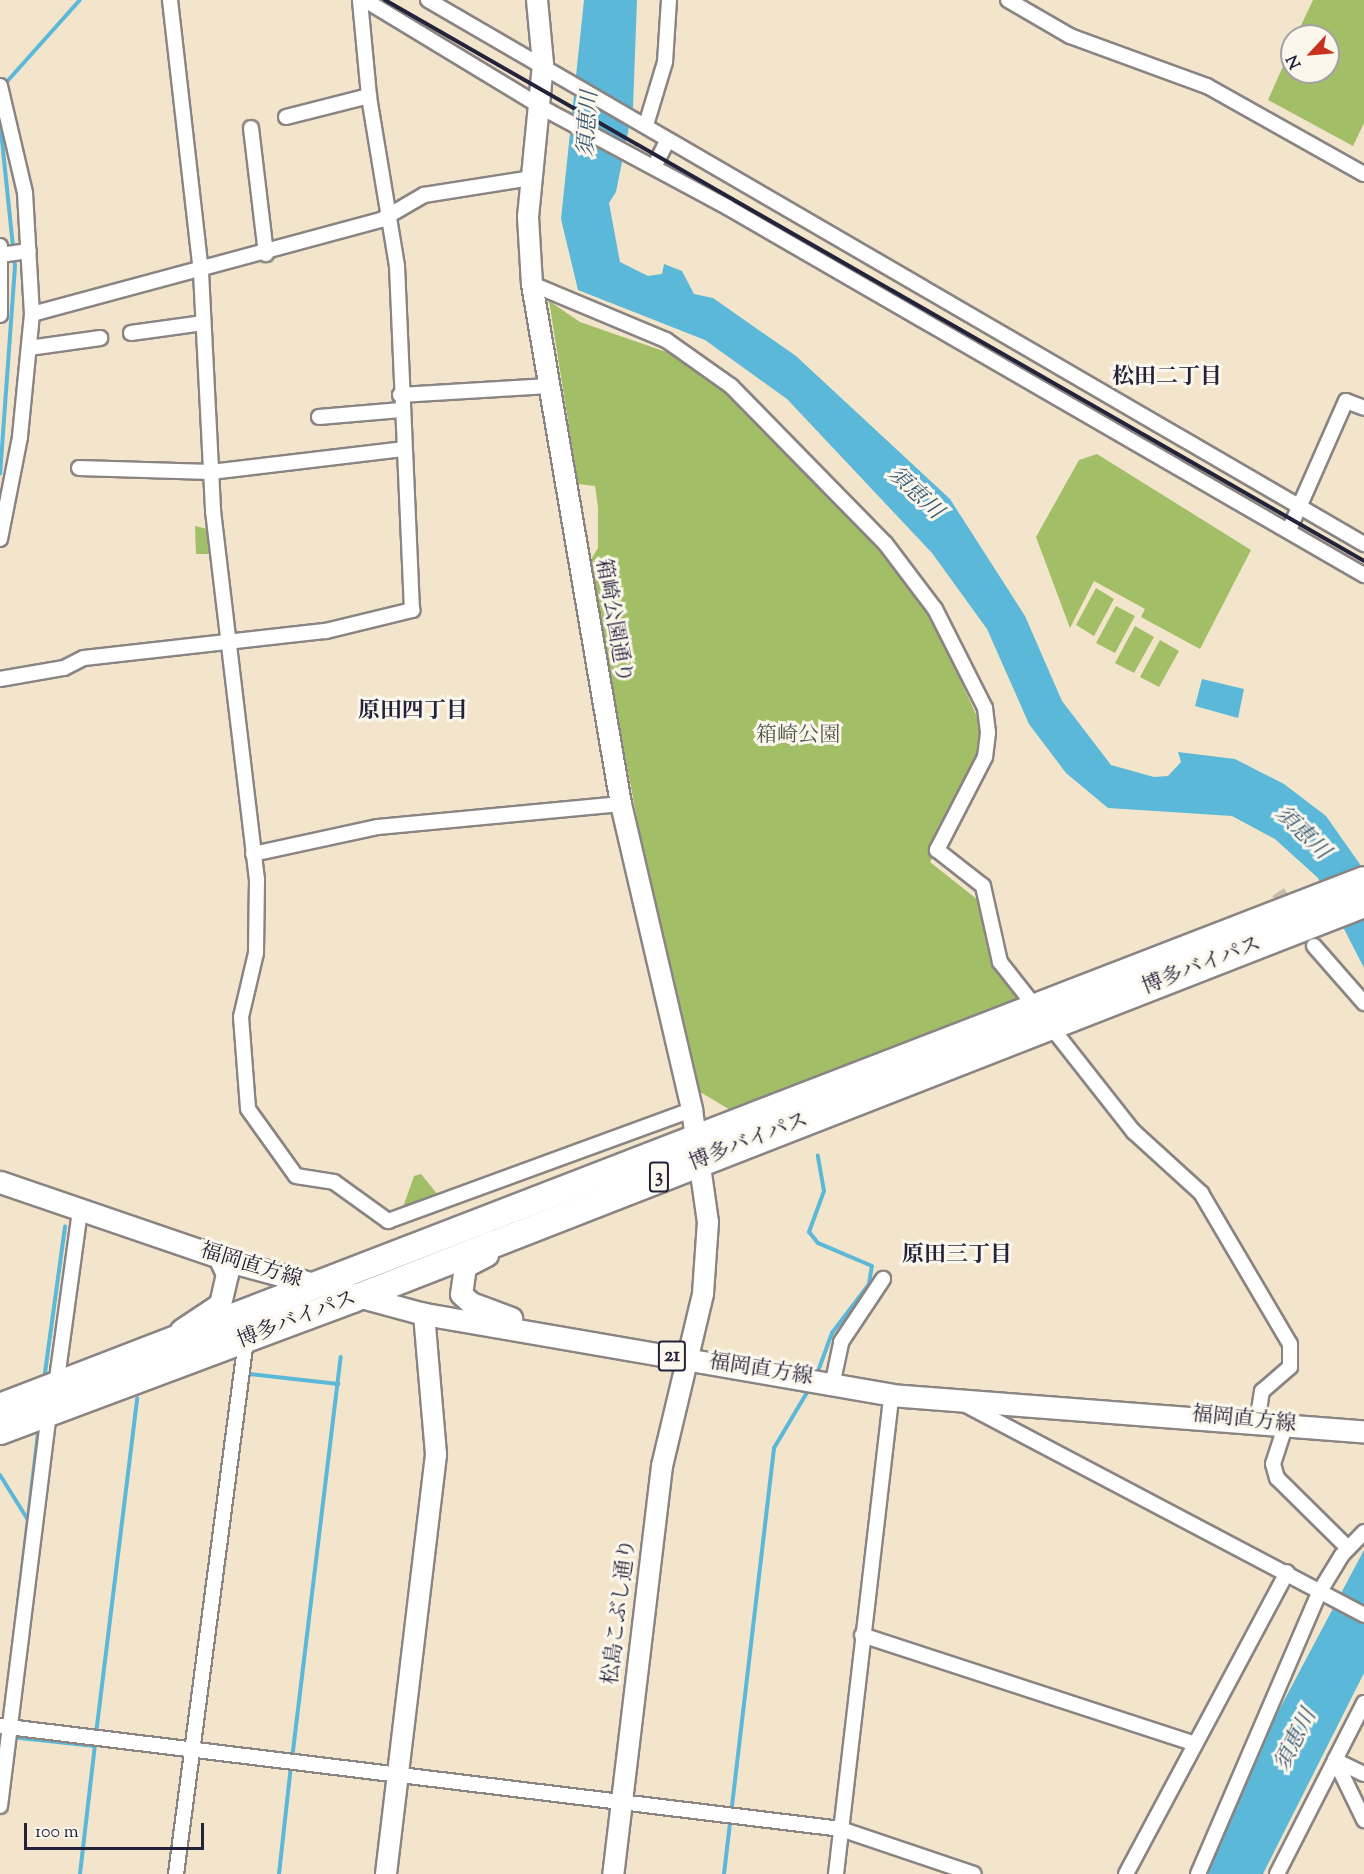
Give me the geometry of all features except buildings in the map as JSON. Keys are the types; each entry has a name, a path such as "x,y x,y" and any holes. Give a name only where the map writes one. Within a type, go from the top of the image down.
{"highway":[{"name":"博多バイパス","path":"0,1407 316,1286 697,1150 1311,912 1364,880"},
{"name":"博多バイパス","path":"1311,912 1364,904"},
{"name":"博多バイパス","path":"0,1431 353,1299 615,1195 697,1150"}],"main road":[{"name":"福岡直方線","path":"0,1182 219,1257 353,1299 424,1314 833,1381 891,1395 1364,1431"},
{"path":"544,1332 465,1299 459,1287 465,1266 615,1195"},
{"path":"158,1346 220,1304 227,1274 219,1257"}],"street":[{"path":"170,0 201,272 211,472 253,854 256,953 241,1017 248,1109 296,1176 334,1182 388,1221 692,1110"},
{"path":"0,679 64,668 84,658 326,631 412,610 391,210 369,96 360,0"},
{"path":"365,0 546,109 654,167 1364,575"},
{"path":"428,0 549,68 668,140 1364,544"},
{"name":"箱崎公園通り","path":"537,0 549,68 546,109 531,178 532,284 621,804 692,1110 697,1150"},
{"path":"645,125 665,62 669,0"},
{"path":"1008,0 1070,36 1207,86 1364,174"},
{"path":"0,86 18,149 32,314 20,437 0,539"},
{"path":"286,117 369,96"},
{"path":"251,128 266,254"},
{"path":"654,167 668,140"},
{"path":"32,314 201,272 381,220 391,210 424,195 531,178"},
{"path":"0,315 2,252 25,251"},
{"path":"532,284 666,340 731,386 914,576 985,708 988,734 985,757 937,850 983,886 1000,962 1040,1016 1134,1132 1201,1192 1290,1344 1290,1367 1262,1391 1257,1422"},
{"path":"132,333 203,323"},
{"path":"29,348 100,338"},
{"path":"400,395 549,386"},
{"path":"1289,530 1346,401 1364,408"},
{"path":"319,417 400,410"},
{"path":"79,468 211,472 403,449"},
{"path":"253,854 378,827 621,804"},
{"path":"1314,946 1364,1003"},
{"name":"松島こぶし通り","path":"613,1874 662,1466 688,1359 708,1253 697,1150"},
{"path":"56,1386 80,1210"},
{"path":"833,1381 841,1342 883,1279"},
{"path":"386,1874 436,1454 424,1314"},
{"path":"176,1874 195,1750 246,1340"},
{"path":"836,1874 891,1395"},
{"path":"953,1399 1287,1572 1364,1615"},
{"path":"0,1806 5,1727 49,1413"},
{"path":"1286,1424 1273,1464 1277,1478 1348,1548"},
{"path":"1198,1874 1348,1548 1364,1532"},
{"path":"1126,1874 1287,1572"},
{"path":"862,1635 1195,1744"},
{"path":"1277,1874 1364,1702"},
{"path":"5,1727 841,1829 974,1874"},
{"path":"1335,1760 1364,1774"},
{"path":"1335,1760 1364,1820"}],"green space":[{"path":"1313,0 1364,0 1364,123 1353,146 1268,100 1280,73 1280,84 1340,84 1340,24 1302,24"},
{"name":"箱崎公園","path":"549,301 580,322 672,354 722,390 900,571 935,624 979,721 980,759 930,862 978,900 999,975 1019,1000 732,1111 700,1092 652,896 588,564 598,548 598,507 595,486 578,484"},
{"path":"1097,454 1251,550 1200,649 1141,617 1145,609 1094,581 1070,628 1036,537 1079,460"},
{"path":"195,526 208,529 210,554 196,554"},
{"path":"1096,588 1114,599 1094,636 1076,625"},
{"path":"1116,606 1135,616 1115,653 1096,643"},
{"path":"1135,626 1154,637 1134,673 1115,663"},
{"path":"1160,640 1179,651 1159,687 1140,677"},
{"path":"421,1174 438,1195 403,1207 414,1176"}],"water":[{"name":"須恵川","path":"584,0 637,0 633,107 616,192 609,203 620,262 648,276 662,274 664,264 682,271 694,294 713,298 796,356 950,499 1025,616 1062,701 1111,765 1154,777 1168,776 1181,762 1178,752 1235,759 1284,784 1326,816 1364,870 1364,968 1318,878 1275,839 1232,816 1108,808 1066,773 1029,724 987,629 932,553 787,399 705,340 578,290 561,219"},
{"path":"1202,679 1244,689 1238,718 1195,706"},
{"name":"須恵川","path":"1364,1550 1364,1673 1263,1874 1202,1874 1270,1727"}],"waterway":[{"path":"3,86 80,0"},
{"path":"0,121 15,266 0,473"},
{"path":"817,1374 832,1333 869,1284 872,1266 818,1243 809,1232 824,1191 818,1156"},
{"path":"44,1380 65,1226"},
{"path":"292,1759 341,1357"},
{"path":"250,1374 338,1384"},
{"path":"724,1874 774,1448 809,1389"},
{"path":"96,1734 137,1398"},
{"path":"11,1663 39,1426"},
{"path":"0,1475 28,1520"},
{"path":"11,1737 95,1746"},
{"path":"80,1874 95,1745"},
{"path":"279,1874 291,1766"}],"tunnel":[{"path":"1278,892 1314,946"}],"railway":[{"path":"385,0 1364,561"}],"district":[{"name":"松田二丁目","path":"1167,379"},
{"name":"原田四丁目","path":"413,713"},
{"name":"原田三丁目","path":"957,1257"}]}
